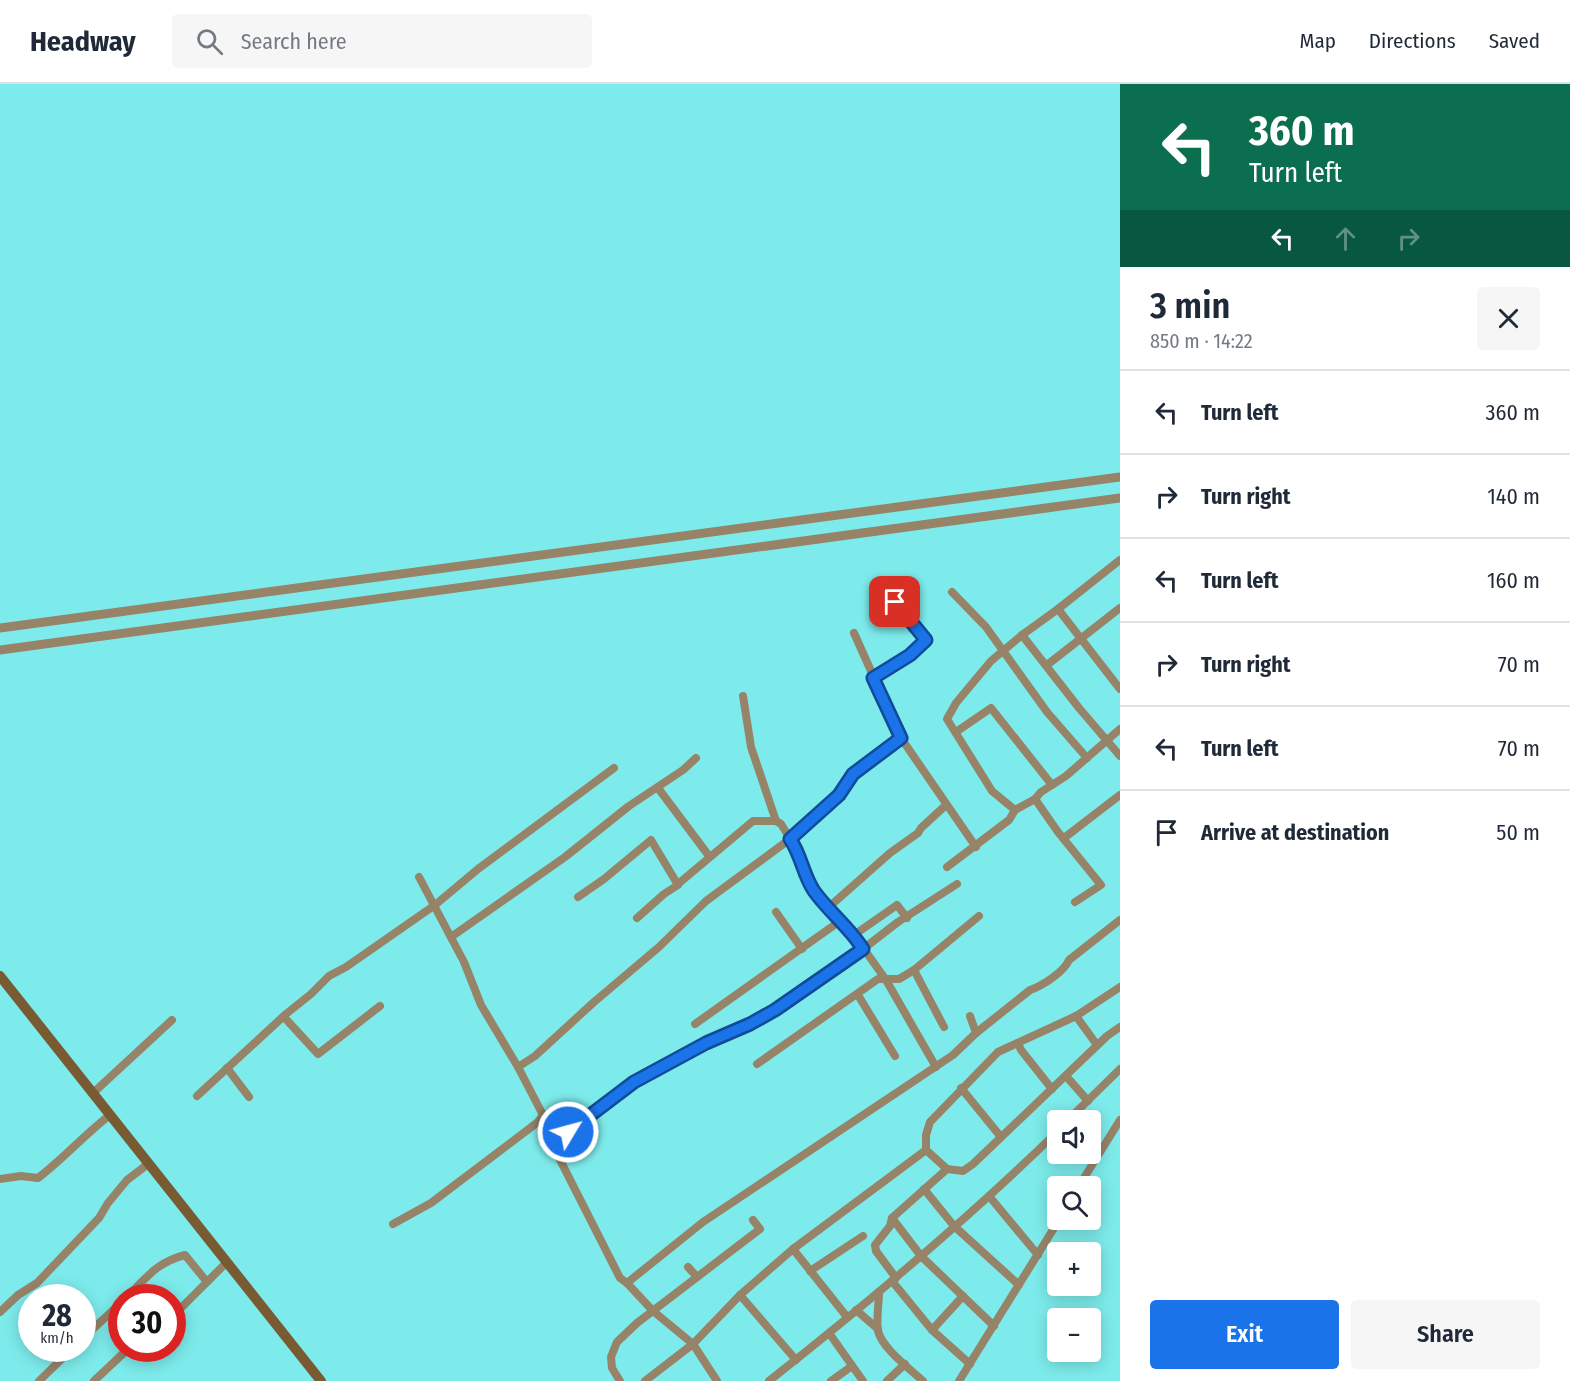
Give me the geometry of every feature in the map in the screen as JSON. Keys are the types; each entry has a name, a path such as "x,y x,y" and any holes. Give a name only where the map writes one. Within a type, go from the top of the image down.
{"main road":[{"path":"0,976 321,1381"}],"street":[{"path":"0,628 1120,477"},
{"path":"0,650 1120,498"},
{"path":"1015,810 992,791 947,719 956,703 991,661 1120,560"},
{"path":"952,592 986,627 1047,712 1087,758"},
{"path":"873,678 926,642 895,602"},
{"path":"1047,665 1120,608"},
{"path":"1058,609 1120,689"},
{"path":"854,633 901,738 975,847"},
{"path":"1022,635 1120,756"},
{"path":"743,696 751,747 776,821"},
{"path":"956,732 991,708 1052,785"},
{"path":"947,867 1009,820 1015,810 1035,799 1120,729"},
{"path":"518,1066 535,1056 659,947 706,901 790,839 839,795 853,774 901,738"},
{"path":"451,937 565,858 629,806 658,788 696,758"},
{"path":"197,1096 330,976 435,905 478,869 614,768"},
{"path":"658,788 709,856"},
{"path":"1064,838 1120,795"},
{"path":"1035,799 1101,885 1076,902"},
{"path":"829,907 890,853 918,834 921,828 946,805"},
{"path":"638,918 753,821 776,821 781,824 794,845 808,881 815,892 854,935 886,980 936,1067"},
{"path":"578,897 604,879 651,840 678,884"},
{"path":"393,1224 431,1203 538,1122 543,1115 518,1066 481,1005 451,937 419,877"},
{"path":"717,1381 693,1344 652,1311 627,1282 620,1278 552,1144 634,1082 706,1043 750,1024 775,1010 898,922 957,884"},
{"path":"854,935 897,905 907,918"},
{"path":"776,912 802,949"},
{"path":"757,1064 878,979 899,979 914,970 979,916"},
{"path":"627,1282 703,1222 953,1055 975,1033 1030,990 1066,966 1069,960 1120,920"},
{"path":"695,1024 840,921"},
{"path":"914,970 944,1028"},
{"path":"1120,987 1076,1016 998,1052 930,1122 926,1135 926,1150 947,1169 963,1172 1120,1027"},
{"path":"858,995 895,1056"},
{"path":"284,1017 318,1054 380,1006"},
{"path":"969,1016 975,1033"},
{"path":"1076,1016 1097,1046"},
{"path":"93,1093 172,1020"},
{"path":"1018,1043 1052,1089"},
{"path":"227,1068 249,1097"},
{"path":"1079,1110 1120,1069"},
{"path":"1066,1076 1088,1101"},
{"path":"961,1088 1001,1137"},
{"path":"0,1179 21,1176 38,1178 90,1130 110,1115"},
{"path":"1085,1176 1120,1120"},
{"path":"769,1381 921,1256 1047,1141"},
{"path":"645,1381 693,1344 741,1295 793,1249 926,1150"},
{"path":"0,1312 18,1295 37,1283 99,1218 108,1203 128,1180 148,1164"},
{"path":"947,1169 892,1218 890,1226 875,1248 894,1279 932,1330 970,1364"},
{"path":"924,1189 954,1226 1019,1285"},
{"path":"989,1196 1038,1255"},
{"path":"892,1218 921,1256 994,1326"},
{"path":"620,1381 612,1368 611,1357 616,1342 652,1311 760,1229 753,1220"},
{"path":"959,1381 1053,1230"},
{"path":"810,1271 863,1236"},
{"path":"793,1249 847,1317"},
{"path":"140,1284 158,1266 170,1259 185,1256 207,1282"},
{"path":"186,1303 226,1263"},
{"path":"688,1267 697,1277"},
{"path":"879,1292 878,1329 881,1338 923,1381"},
{"path":"741,1295 796,1360"},
{"path":"932,1330 963,1296"},
{"path":"856,1310 878,1329"},
{"path":"96,1327 108,1315"},
{"path":"829,1333 863,1381"},
{"path":"39,1381 59,1362"},
{"path":"94,1381 114,1362"},
{"path":"887,1381 905,1364"},
{"path":"831,1381 852,1366"},
{"path":"707,1381 712,1372"}],"route":[{"path":"568,1132 634,1082 706,1043 750,1024 775,1010 863,949 854,935 815,892 790,839 839,795 853,774 901,738 873,678 910,655 926,640 895,602"}]}
